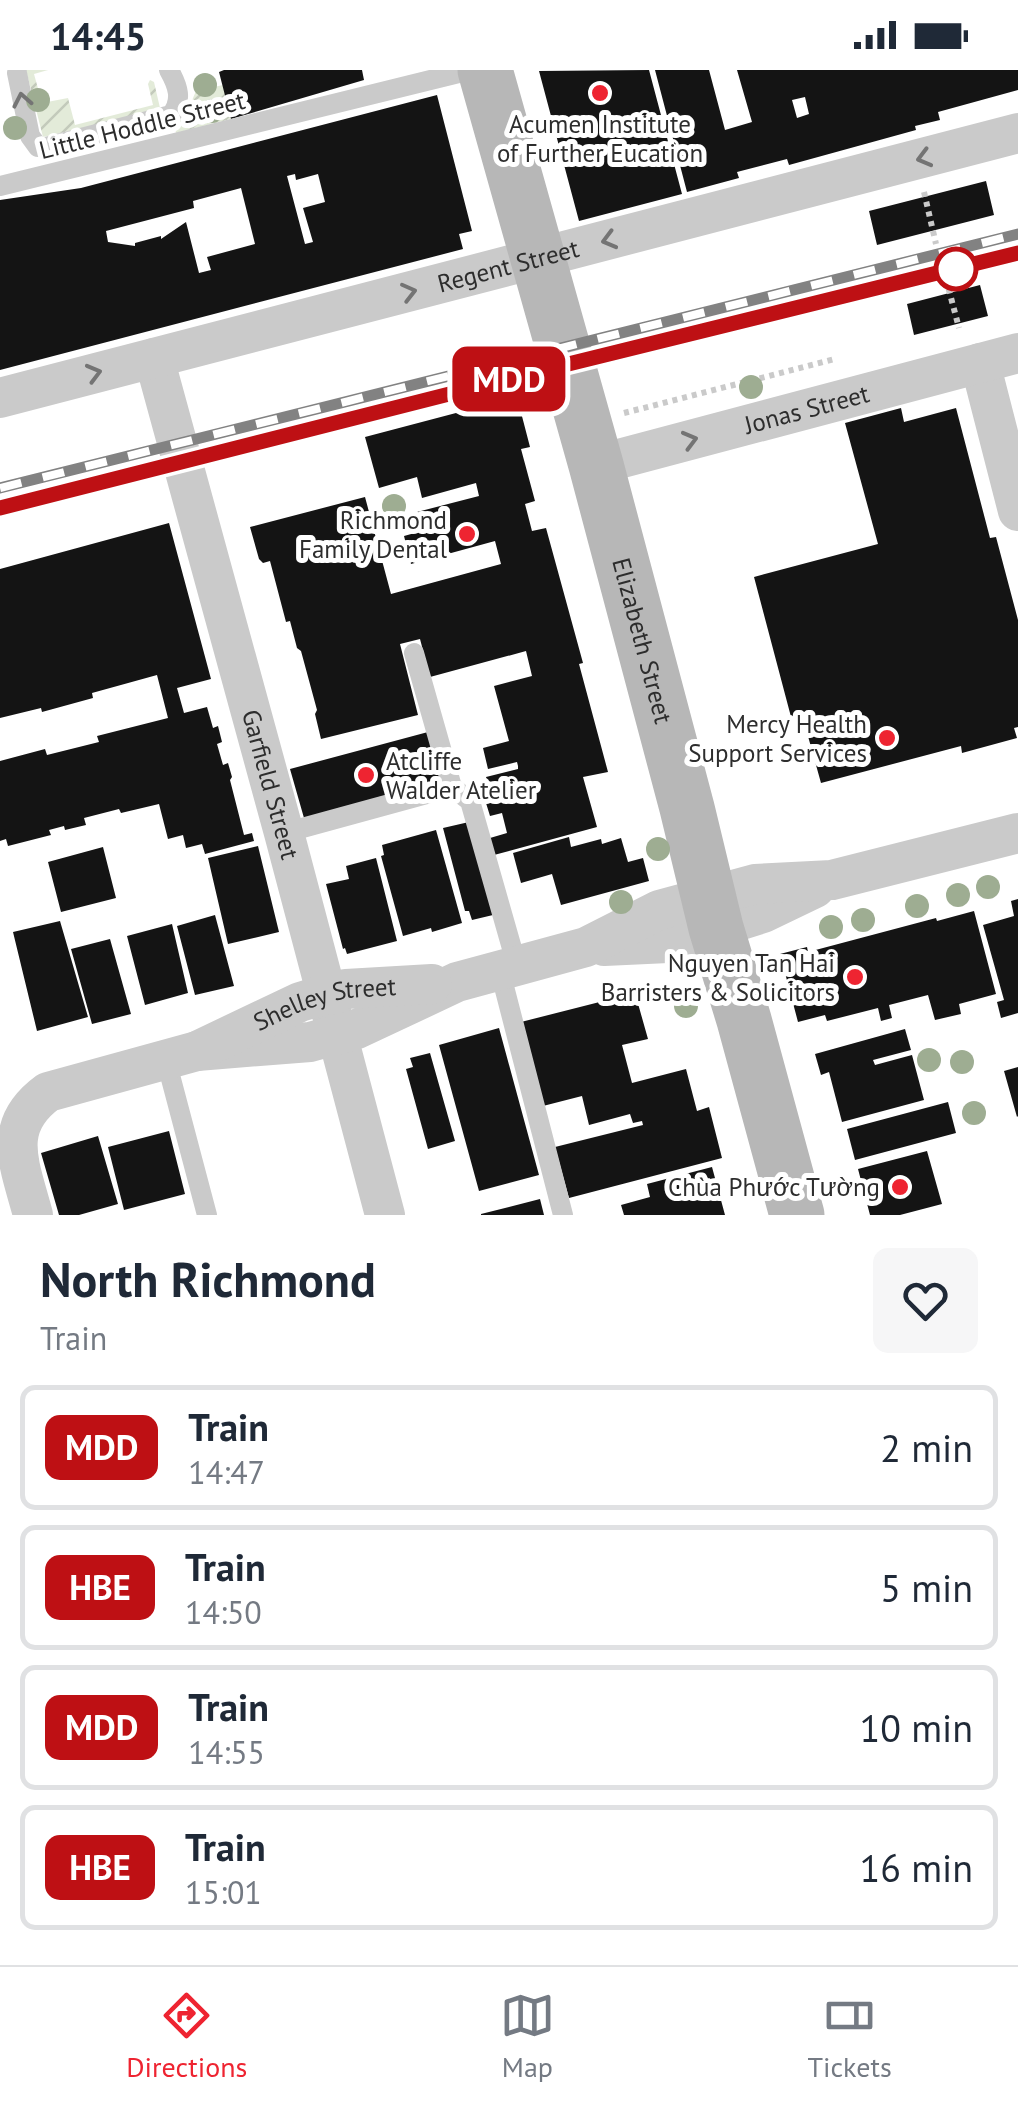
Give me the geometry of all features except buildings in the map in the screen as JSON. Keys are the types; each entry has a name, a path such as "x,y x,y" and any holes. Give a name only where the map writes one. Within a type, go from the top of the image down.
{"street":[{"name":"Elizabeth Street","path":"485,70 596,465 712,913 797,1215"},
{"name":"Regent Street","path":"0,398 1018,133"},
{"name":"Garfield Street","path":"154,358 385,1215"},
{"name":"Jonas Street","path":"596,465 999,358"},
{"path":"999,358 1018,511"},
{"name":"Shelley Street","path":"33,1215 15,1143 17,1126 34,1101 48,1092 182,1056 310,1042 357,1029 457,982 586,947 668,943 712,913 763,913 832,880 1018,833"},
{"name":"Shelley Street","path":"182,1056 326,994 346,989 457,982"}],"lane":[{"path":"17,74 30,136 38,147 46,147 171,115 179,100 169,70"},
{"name":"Little Hoddle Street","path":"0,186 471,70"},
{"path":"414,653 452,787 470,802 564,1215"},
{"path":"284,833 452,787"},
{"path":"182,1056 207,1215"}],"path":[{"path":"923,191 936,244"},
{"path":"946,279 959,328"},
{"path":"623,414 847,356"}],"green space":[{"path":"26,70 48,70 34,74 42,103 68,98 75,125 153,105 150,80 154,82 160,108 43,137"},
{"path":"223,85 231,119 176,133 174,123 185,117 196,91"}],"railway":[{"path":"0,488 1018,234"},
{"path":"0,508 1018,253"}],"train":[{"name":"MDD","path":"0,508 1018,253"}],"place":[{"name":"Acumen Institute of Further Eucation","path":"600,93"},
{"name":"Richmond Family Dental","path":"467,534"},
{"name":"Mercy Health Support Services","path":"887,738"},
{"name":"Atcliffe Walder Atelier","path":"366,775"},
{"name":"Nguyen Tan Hai Barristers & Solicitors","path":"855,977"},
{"name":"Chùa Phước Tường","path":"900,1187"}]}
